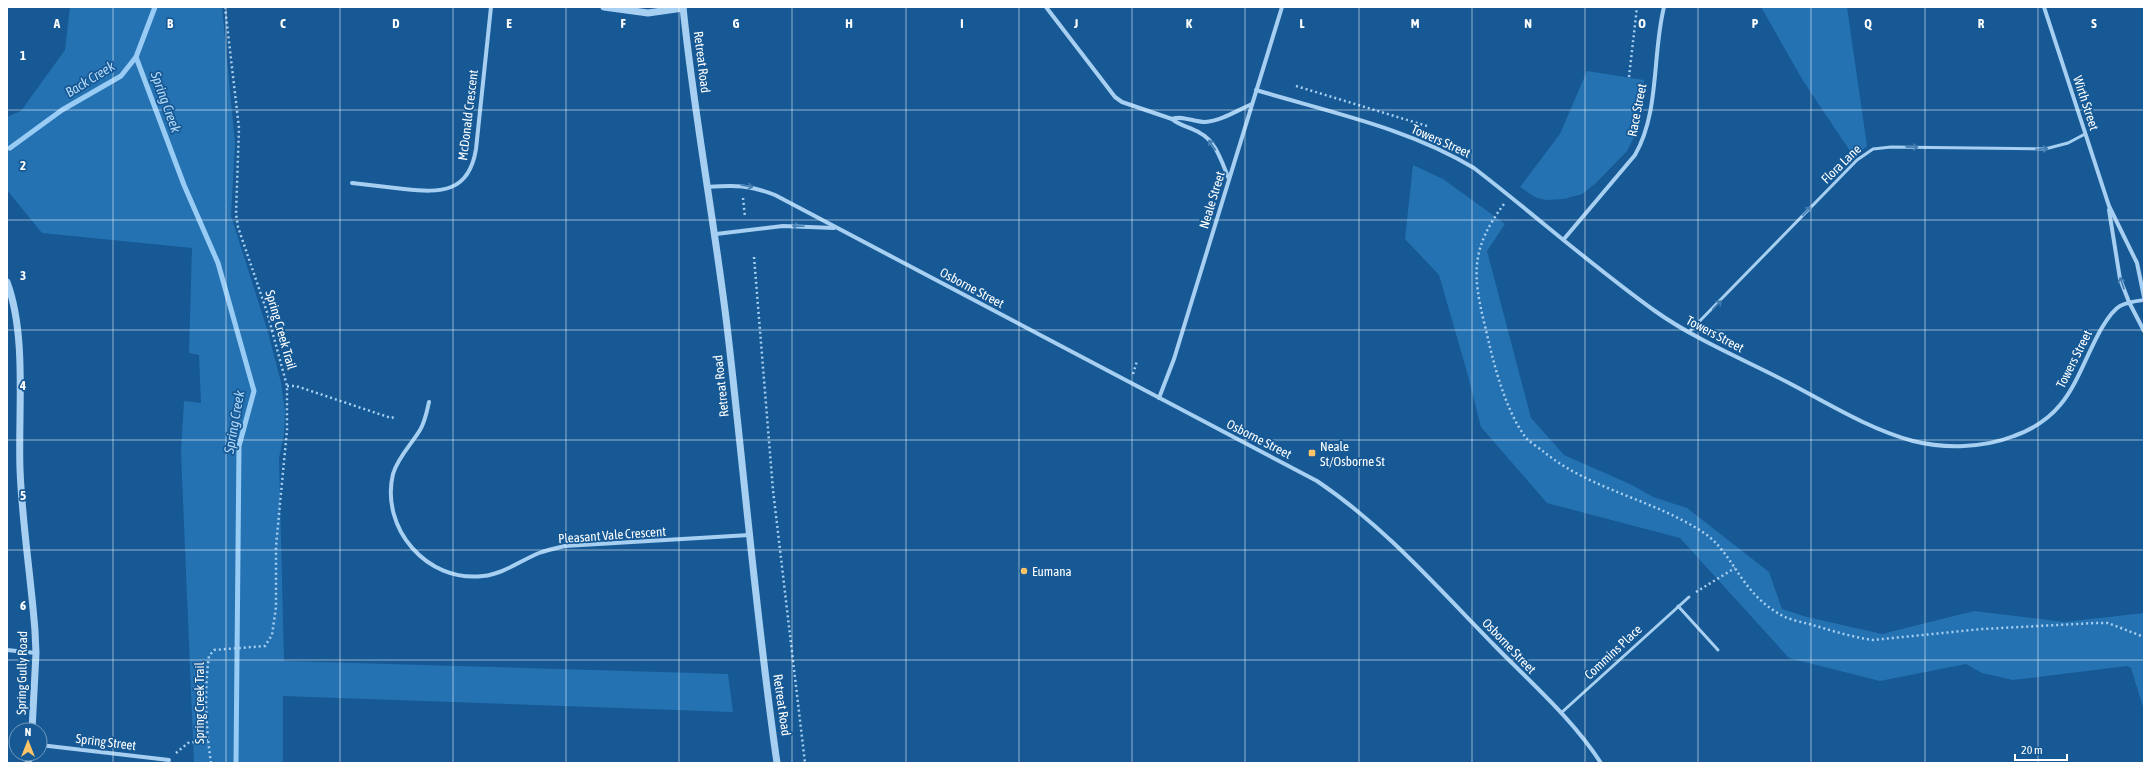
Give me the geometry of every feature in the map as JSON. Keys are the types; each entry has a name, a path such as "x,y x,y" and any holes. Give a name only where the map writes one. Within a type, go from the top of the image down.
{"street":[{"name":"McDonald Crescent","path":"352,184 440,191 455,186 466,176 472,166 476,149 491,7"},
{"path":"604,7 648,13 683,8"},
{"path":"1046,7 1115,97 1122,102 1172,119 1178,124 1193,129 1207,138 1215,150 1229,180"},
{"name":"Neale Street","path":"1159,398 1170,371 1282,7"},
{"name":"Race Street","path":"1564,239 1635,155 1642,143 1650,110 1664,7"},
{"name":"Wirth Street","path":"2044,7 2109,206 2137,263 2144,297"},
{"name":"Retreat Road","path":"683,8 689,62 716,234 749,536 777,763"},
{"name":"Towers Street","path":"1256,90 1360,121 1441,150 1474,168 1655,311 1689,332 1891,434 1913,441 1937,446 1988,444 2014,436 2038,425 2057,409 2072,390 2103,325 2116,309 2129,302 2144,300"},
{"path":"1172,119 1179,117 1206,122 1218,119 1252,104"},
{"name":"Osborne Street","path":"708,187 740,185 758,188 775,195 1287,464 1346,501 1374,524 1404,553 1561,714 1589,746 1600,763"},
{"name":"Wirth Street","path":"2109,206 2117,268 2129,302 2144,332"},
{"name":"Osborne Street","path":"716,234 783,226 837,228"},
{"name":"Spring Gully Road","path":"7,282 15,313 18,345 21,488 36,653 32,722"},
{"name":"Pleasant Vale Crescent","path":"429,402 420,430 397,464 392,482 391,500 396,522 408,544 426,561 439,569 462,576 483,576 511,567 539,553 565,546 749,536"},
{"path":"7,650 36,653"},
{"name":"Spring Street","path":"48,746 169,760"}],"lane":[{"name":"Flora Lane","path":"1689,332 1857,160 1873,149 1890,146 2045,149 2068,143 2085,134"},
{"name":"Commins Place","path":"1561,714 1678,606 1690,597"},
{"path":"1678,606 1718,650"}],"path":[{"name":"Spring Creek Trail","path":"211,763 208,740 208,661 211,652 267,645 274,623 277,586 277,529 288,418 287,386 267,312 238,227 236,214 239,154 238,119 225,7"},
{"path":"1629,77 1638,7"},
{"path":"1296,86 1427,126"},
{"path":"1510,196 1491,221 1481,242 1476,267 1478,298 1499,380 1514,415 1527,438 1575,474 1672,516 1707,535 1722,548 1747,585 1766,605 1784,617 1856,638 1873,640 1982,629 2096,623 2108,624 2144,637"},
{"path":"743,198 745,217"},
{"path":"754,257 773,490 805,763"},
{"path":"287,386 296,386 391,418 395,416"},
{"path":"1690,597 1735,568"},
{"path":"169,760 186,744 208,740"}],"shaded area":[{"path":"70,7 222,7 235,143 231,216 267,329 281,382 285,411 284,434 279,458 284,661 728,674 733,712 283,696 283,763 194,763 181,452 184,401 201,403 199,355 189,353 192,248 42,233 7,190 7,117 21,111 65,50"},
{"path":"1761,7 1847,7 1867,146 1854,157 1802,79"},
{"path":"1587,71 1644,80 1639,123 1634,137 1627,151 1596,183 1582,194 1564,199 1545,200 1535,197 1520,187 1560,134"},
{"path":"1413,165 1443,179 1505,224 1487,251 1531,418 1564,455 1632,485 1653,497 1687,508 1769,572 1782,609 1807,617 1882,634 1974,611 2064,622 2144,613 2144,710 2131,668 2127,666 2013,680 1982,673 1966,664 1880,681 1789,658 1680,538 1547,503 1481,427 1439,275 1405,239"}],"waterway":[{"name":"Back Creek","path":"10,148 62,110 121,76 136,57 155,7"},
{"name":"Spring Creek","path":"136,57 184,185 218,263 254,391 239,446 236,763"}],"place":[{"name":"Neale St/Osborne St","path":"1312,453"},
{"name":"Eumana","path":"1024,571"}]}
